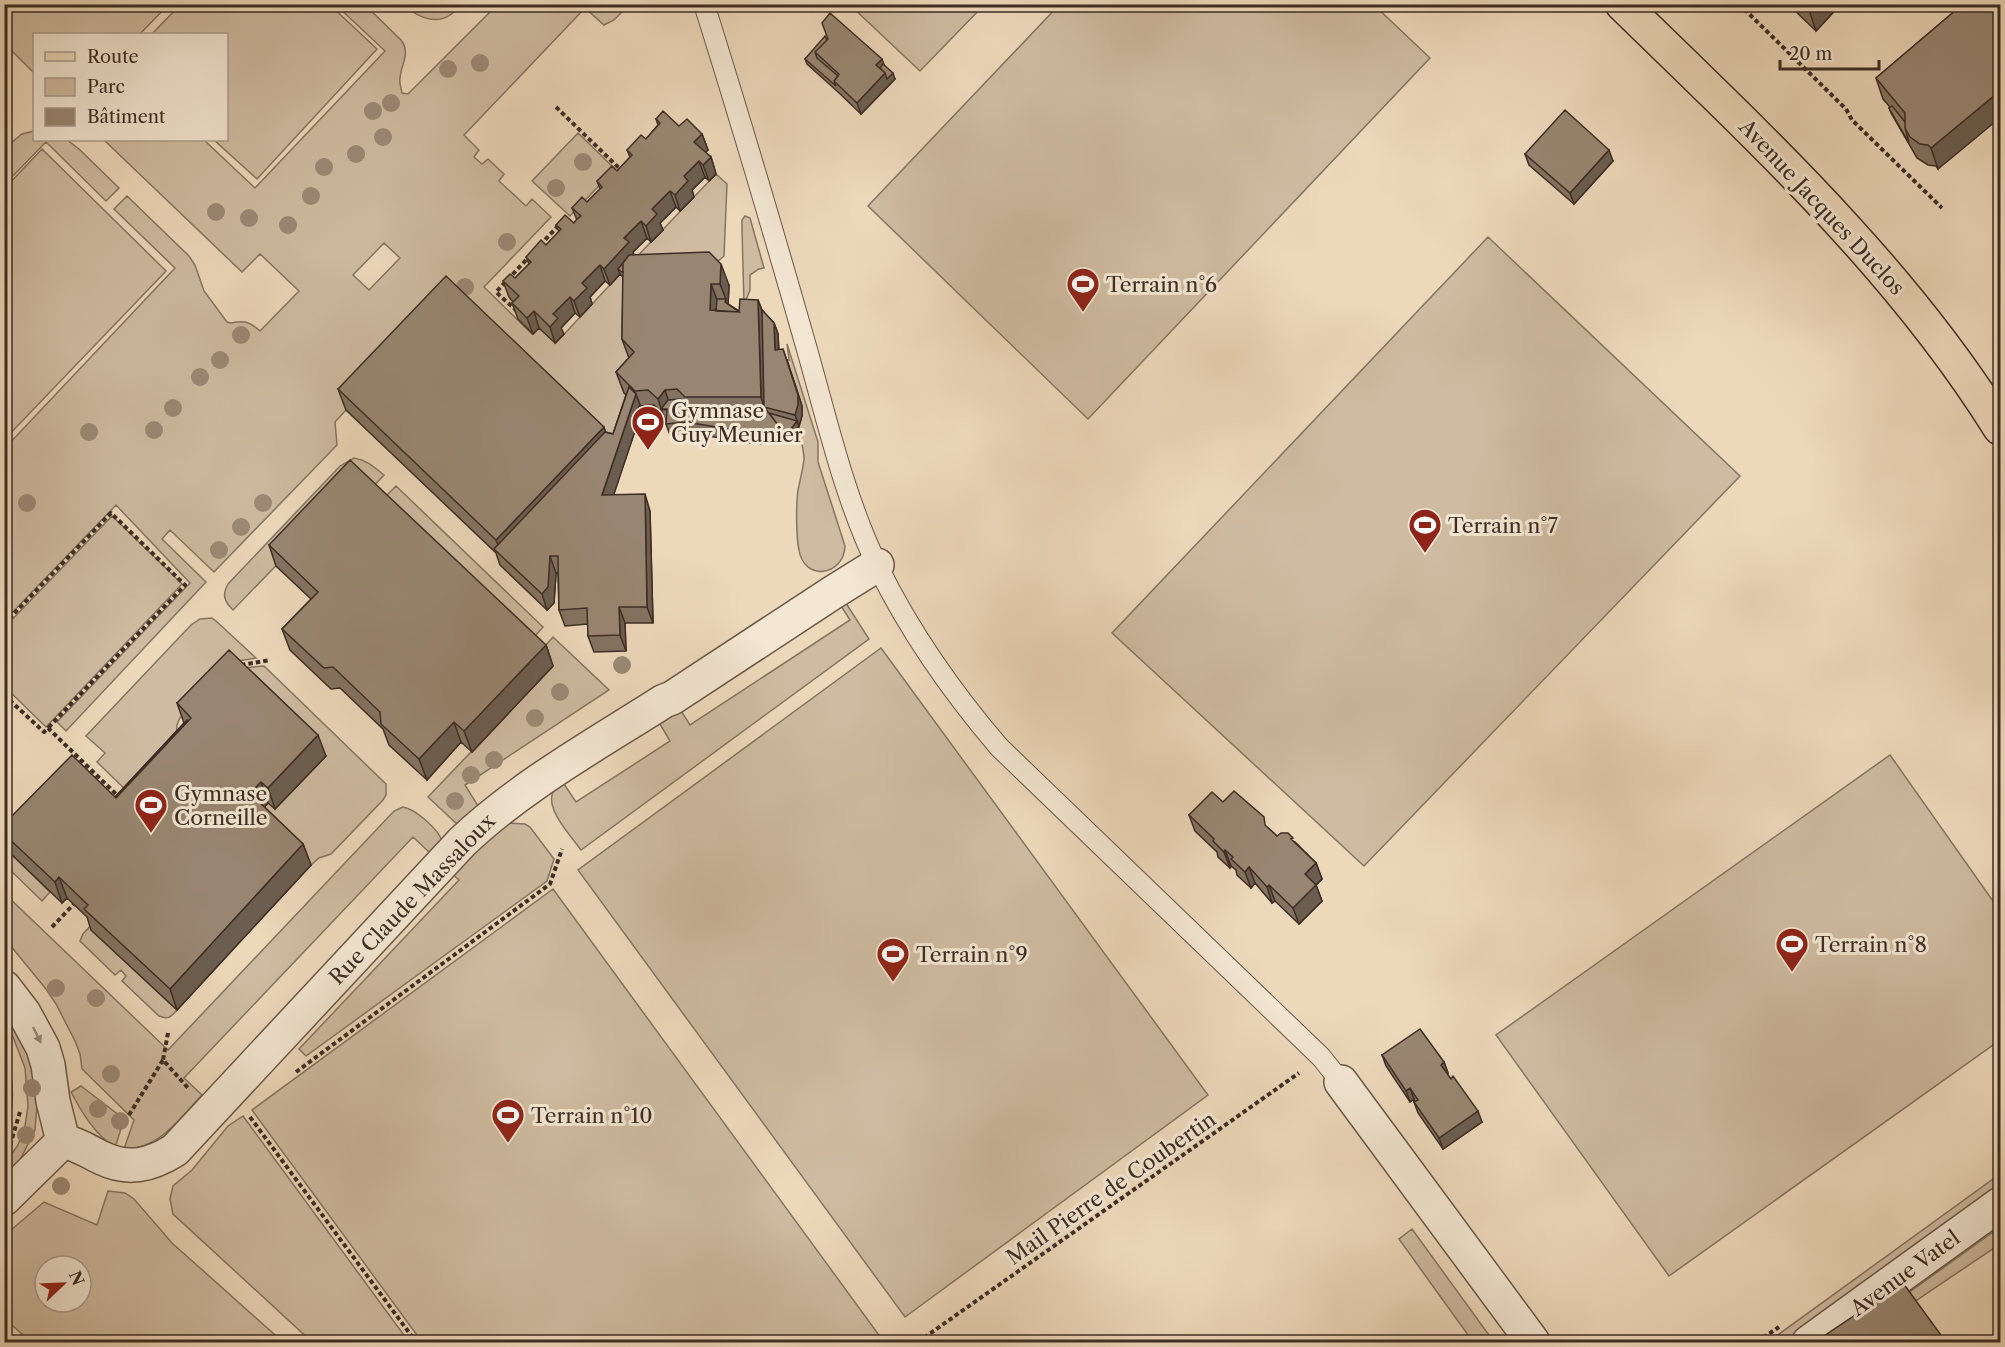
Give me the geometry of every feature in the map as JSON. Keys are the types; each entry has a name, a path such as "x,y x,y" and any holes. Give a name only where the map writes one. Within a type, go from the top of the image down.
{"main road":[{"name":"Avenue Jacques Duclos","path":"1622,4 1795,174 1877,263 1929,324 2001,428"}],"street":[{"name":"Rue Claude Massaloux","path":"63,1141 75,1144 118,1165 129,1166 144,1165 175,1150 462,842 485,821 526,790 672,698 832,592 877,566"},
{"path":"4,987 24,1013 43,1048 48,1065 52,1101 63,1141 4,1199"},
{"path":"1331,1070 1533,1342"},
{"name":"Avenue Vatel","path":"1809,1342 2001,1204"}],"lane":[{"path":"704,4 776,240 845,480 877,566 896,602 965,707 999,747 1331,1070"}],"path":[{"path":"1739,4 1942,208"},
{"path":"556,107 621,170 614,177"},
{"path":"519,314 496,292 564,219"},
{"path":"4,624 111,513 185,585 44,732 4,695"},
{"path":"236,666 270,660"},
{"path":"48,728 121,798"},
{"path":"293,1074 550,884 562,849"},
{"path":"52,927 74,904"},
{"path":"129,1115 163,1060 168,1033"},
{"path":"163,1060 211,1110"},
{"name":"Mail Pierre de Coubertin","path":"918,1342 1331,1070"},
{"path":"8,1148 17,1125 21,1105"},
{"path":"247,1113 416,1342"}],"green space":[{"path":"5,4 168,5 141,33 33,33 33,72 5,41"},
{"name":"Terrain n°6","path":"1060,4 1374,5 1430,58 1088,419 868,206"},
{"path":"180,5 330,5 377,49 257,179 215,141 228,141 228,33 153,33"},
{"path":"336,5 365,5 401,40 405,54 400,83 402,93 408,94 497,5 629,5 614,20 604,25 585,8 464,135 479,150 474,157 482,164 488,159 504,174 499,181 526,206 532,199 551,217 484,287 532,334 539,328 556,343 620,274 631,283 635,404 619,450 346,410 335,422 337,445 214,572 170,530 162,539 206,582 66,731 57,722 190,583 116,505 5,620 5,448 175,268 114,209 127,196 189,256 195,265 204,291 227,322 247,323 260,331 299,291 260,254 242,272 105,141 205,141 255,188 385,51","holes":["384,243 400,258 369,290 353,275"]},
{"path":"404,5 461,5 444,18 431,19 419,15"},
{"path":"850,5 984,5 920,71"},
{"path":"33,131 33,141 68,141 119,188 106,201 46,142 5,184 5,148 22,134"},
{"path":"578,133 615,169 570,216 532,181"},
{"path":"42,149 166,271 5,439 5,188"},
{"path":"716,174 727,184 724,256 717,262 627,267"},
{"path":"745,216 750,218 764,268 750,275 750,290 744,305 742,220"},
{"name":"Terrain n°7","path":"1488,237 1740,476 1364,866 1112,633"},
{"path":"787,344 818,442 818,462 845,546 838,564 824,571 815,571 808,567 802,560 798,544 797,496 804,459 799,427 802,409 787,360 789,360"},
{"path":"354,458 367,462 384,475 369,491 358,481 233,610 225,598 228,584 340,466"},
{"path":"396,486 543,627 529,643 380,502"},
{"path":"112,516 182,584 46,727 5,687 5,627"},
{"path":"842,597 869,639 581,850 560,822 553,806 551,799 558,784 562,781 576,802 670,741 657,719 678,706 690,725 850,620 838,601"},
{"path":"212,618 256,658 230,664 180,718 177,725 176,743 131,795 97,762 105,753 86,736 191,625 200,619"},
{"path":"553,637 609,690 465,785 480,809 459,826 428,797 553,666 539,653"},
{"name":"Terrain n°9","path":"881,648 1208,1095 905,1317 578,870"},
{"path":"264,666 386,784 386,795 383,800 331,854 319,858 311,865 258,814 268,803 241,668"},
{"name":"Terrain n°8","path":"1890,755 2000,911 2000,1040 1669,1276 1496,1035"},
{"path":"403,807 426,821 437,832 442,842 431,854 413,837 184,1078 202,1095 185,1114 168,1131 148,1144 124,1149 134,1120 82,1069 75,1041 56,1004 5,939 4,893 168,1050 394,811"},
{"path":"508,823 525,824 530,827 554,859 547,881 306,1056 299,1049 459,880 450,872"},
{"path":"7,850 50,892 42,901 5,865"},
{"name":"Terrain n°10","path":"553,889 884,1342 422,1342 252,1110"},
{"path":"93,923 92,930 177,1010 173,1014 167,1018 159,1016 122,981 126,976 121,970 115,975 80,941"},
{"path":"5,1013 27,1046 38,1093 35,1130 16,1168 5,1181 4,1165 18,1145 25,1126 28,1106 25,1068 13,1037 5,1027"},
{"path":"5,1056 11,1075 12,1103 5,1131"},
{"path":"81,1086 124,1119 115,1148 95,1130 75,1100 71,1092"},
{"path":"243,1116 409,1342 312,1342 173,1214 170,1199 173,1186 192,1170 228,1126"},
{"path":"2000,1174 2000,1186 1784,1342 1768,1342"},
{"path":"108,1191 125,1193 134,1199 172,1243 283,1342 31,1342 5,1319 5,1235 44,1202 97,1225"},
{"path":"2000,1227 2000,1244 1911,1304 1840,1342"},
{"path":"1412,1229 1494,1342 1473,1342 1399,1239"}],"building":[{"path":"1803,4 1814,4 1809,10"},
{"path":"1963,4 2001,4 2001,90 1931,148 1910,137 1905,128 1905,113 1876,78"},
{"path":"830,13 882,59 876,65 885,73 857,103 834,81 839,74 815,52 828,39 822,23"},
{"path":"825,36 827,40 815,52 817,58 838,76 834,81 836,86 805,59"},
{"path":"883,64 893,73 887,79 880,68"},
{"path":"1892,106 1905,122 1909,143 1889,108"},
{"path":"1565,110 1609,150 1570,193 1525,154"},
{"path":"663,111 679,126 687,119 702,134 694,142 711,157 703,165 699,161 684,176 688,181 675,195 670,191 652,209 657,214 646,226 641,221 624,238 629,242 604,269 600,265 582,283 587,288 574,301 570,297 553,314 558,318 550,327 534,311 527,318 512,303 519,296 503,281 510,274 515,278 531,262 526,257 541,240 546,245 561,229 556,225 565,215 574,223 581,216 572,208 582,197 587,202 602,187 597,181 612,166 617,171 632,155 627,150 641,135 646,139 660,123 656,119"},
{"path":"709,252 721,264 720,284 711,284 710,310 739,312 740,299 758,300 761,397 685,397 677,389 665,390 658,399 648,390 635,391 616,372 634,352 622,339 623,263 629,255"},
{"path":"623,263 623,273 618,269"},
{"path":"446,276 604,427 496,540 338,389"},
{"path":"717,299 726,299 725,302 739,312 716,311"},
{"path":"762,310 774,323 775,350 783,349 798,395 795,415 764,407"},
{"path":"629,387 636,394 602,495 645,494 647,607 619,607 620,635 588,636 587,608 559,610 558,556 550,556 548,587 542,594 494,549 605,432 613,434"},
{"path":"681,399 688,407 764,407 782,430 772,433 753,433 686,422 666,424 667,409 661,409 668,400"},
{"path":"654,405 663,414 638,410 639,406"},
{"path":"769,413 797,421 784,435"},
{"path":"350,460 546,645 464,731 454,722 419,759 381,724 380,712 333,667 324,668 282,629 318,592 269,545"},
{"name":"Gymnase Corneille","path":"229,650 318,735 268,788 261,782 250,793 303,844 170,989 84,909 88,905 59,877 55,882 4,834 4,824 72,755 116,798 191,718 177,703"},
{"path":"188,721 116,798 115,797"},
{"path":"1234,791 1264,817 1265,825 1277,836 1281,833 1288,833 1293,838 1291,839 1316,863 1305,874 1316,885 1293,908 1269,885 1267,887 1249,867 1245,872 1231,859 1233,857 1225,850 1224,852 1189,815 1212,792 1223,802"},
{"path":"1420,1029 1444,1062 1441,1065 1451,1079 1453,1076 1478,1111 1439,1138 1414,1102 1418,1100 1410,1088 1406,1091 1382,1055"},
{"path":"1903,1283 1946,1342 1815,1342"}],"place":[{"name":"Terrain n°6","path":"1083,313"},
{"name":"Gymnase Guy Meunier","path":"648,451"},
{"name":"Terrain n°7","path":"1425,554"},
{"name":"Gymnase Corneille","path":"151,834"},
{"name":"Terrain n°8","path":"1792,973"},
{"name":"Terrain n°9","path":"893,983"},
{"name":"Terrain n°10","path":"508,1144"}]}
